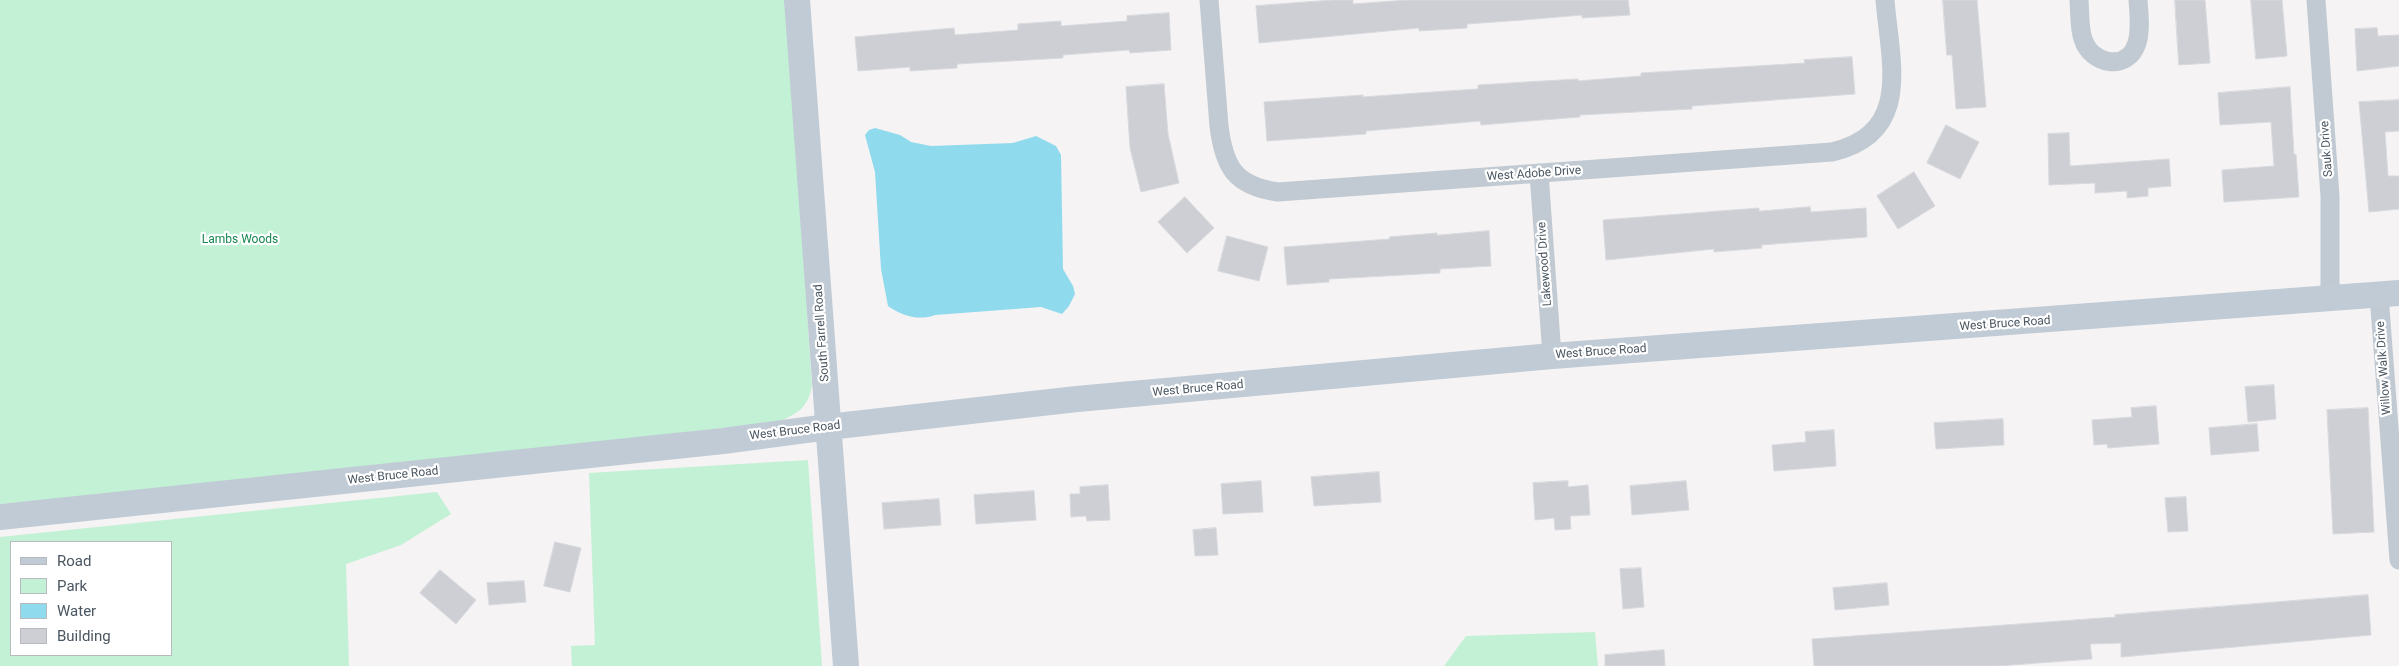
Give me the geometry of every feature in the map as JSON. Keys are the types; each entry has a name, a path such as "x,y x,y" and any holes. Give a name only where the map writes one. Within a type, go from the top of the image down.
{"street":[{"name":"South Farrell Road","path":"797,0 846,666"},
{"name":"West Adobe Drive","path":"1209,0 1221,146 1227,163 1235,174 1248,185 1278,192 1832,152 1846,148 1861,141 1875,131 1885,119 1889,107 1891,76 1885,0"},
{"path":"2079,0 2082,39 2091,53 2105,62 2117,63 2130,56 2137,43 2140,26 2138,0"},
{"name":"Sauk Drive","path":"2316,0 2330,196 2330,298"},
{"name":"Lakewood Drive","path":"1539,173 1552,356"},
{"name":"West Bruce Road","path":"0,517 713,442 1077,399 1552,356 2389,294"},
{"name":"Willow Walk Drive","path":"2389,294 2399,560"}],"green space":[{"name":"Lambs Woods","path":"0,0 786,0 812,386 808,400 801,409 779,422 150,491 0,504"},
{"path":"808,460 822,666 572,666 571,646 595,645 589,473"},
{"path":"437,492 451,514 401,545 346,564 349,666 0,666 0,537"},
{"path":"1595,632 1598,666 1444,666 1466,636"}],"water":[{"path":"875,128 900,135 911,142 931,146 1013,143 1036,136 1056,146 1061,155 1063,269 1073,286 1075,294 1069,306 1062,314 1041,307 935,315 923,318 905,315 888,306 881,269 875,172 865,135 869,130"}],"building":[{"path":"1353,0 1353,4 1407,0 1628,0 1630,15 1582,18 1582,15 1467,24 1467,28 1419,31 1419,28 1259,43 1256,6"},
{"path":"1943,0 1977,0 1986,107 1956,109 1952,55 1947,55"},
{"path":"2175,0 2205,0 2210,63 2179,65"},
{"path":"2251,0 2282,0 2287,56 2256,59"},
{"path":"1169,13 1171,50 1130,53 1129,50 1063,55 1063,58 957,64 957,68 910,71 910,67 858,71 855,37 954,28 955,35 1018,30 1018,24 1061,21 1061,26 1127,21 1127,16"},
{"path":"2377,28 2378,36 2399,35 2399,66 2357,71 2355,29"},
{"path":"1852,57 1855,94 1692,106 1692,109 1580,115 1580,117 1481,125 1480,121 1366,131 1366,134 1267,141 1264,102 1478,89 1478,85 1578,79 1578,81 1641,76 1641,73 1805,63 1804,60"},
{"path":"1164,84 1168,134 1179,183 1141,192 1130,148 1126,87"},
{"path":"2290,87 2294,155 2296,154 2299,197 2224,202 2222,170 2274,166 2271,122 2220,125 2218,93"},
{"path":"2399,100 2399,131 2385,132 2388,176 2399,176 2399,209 2369,212 2359,102"},
{"path":"1946,125 1979,142 1960,179 1927,163"},
{"path":"2069,133 2070,166 2169,159 2171,186 2148,188 2148,196 2127,198 2127,191 2095,193 2095,183 2049,185 2048,134"},
{"path":"1914,172 1935,206 1898,229 1877,196"},
{"path":"1185,197 1214,228 1187,253 1158,222"},
{"path":"1810,207 1811,212 1866,208 1867,237 1761,245 1762,248 1714,252 1714,249 1606,260 1603,220 1759,208 1759,211"},
{"path":"1489,231 1491,266 1440,269 1440,273 1329,279 1329,282 1287,285 1284,247 1390,239 1389,237 1437,233 1437,235"},
{"path":"1227,236 1268,247 1259,281 1218,271"},
{"path":"2274,385 2276,419 2248,422 2245,387"},
{"path":"2156,406 2159,444 2108,448 2107,444 2094,445 2092,420 2132,417 2131,408"},
{"path":"2368,408 2374,532 2333,534 2327,410"},
{"path":"2003,419 2004,445 1936,449 1934,423"},
{"path":"2257,424 2259,451 2211,455 2209,428"},
{"path":"1834,430 1836,466 1774,471 1772,445 1806,442 1805,432"},
{"path":"1379,472 1381,502 1314,506 1311,477"},
{"path":"1261,481 1263,512 1223,514 1221,484"},
{"path":"1568,481 1568,487 1588,485 1590,515 1570,516 1571,529 1555,530 1554,518 1535,520 1533,483"},
{"path":"1686,481 1689,510 1632,515 1630,486"},
{"path":"1108,485 1110,520 1087,521 1086,516 1071,517 1070,494 1080,494 1080,487"},
{"path":"1034,491 1036,520 976,524 974,495"},
{"path":"2186,497 2188,531 2168,532 2165,498"},
{"path":"939,499 941,525 884,529 882,503"},
{"path":"1216,528 1218,555 1195,556 1193,530"},
{"path":"555,542 581,548 570,592 544,586"},
{"path":"1641,568 1644,607 1623,609 1620,569"},
{"path":"440,570 476,600 456,624 420,593"},
{"path":"524,581 526,602 489,605 487,583"},
{"path":"1887,583 1889,605 1835,610 1833,588"},
{"path":"2368,595 2371,635 2121,657 2121,643 2090,644 2092,659 1998,666 1814,666 1812,639 2116,617 2115,615"},
{"path":"1664,650 1665,666 1605,666 1605,655"}]}
